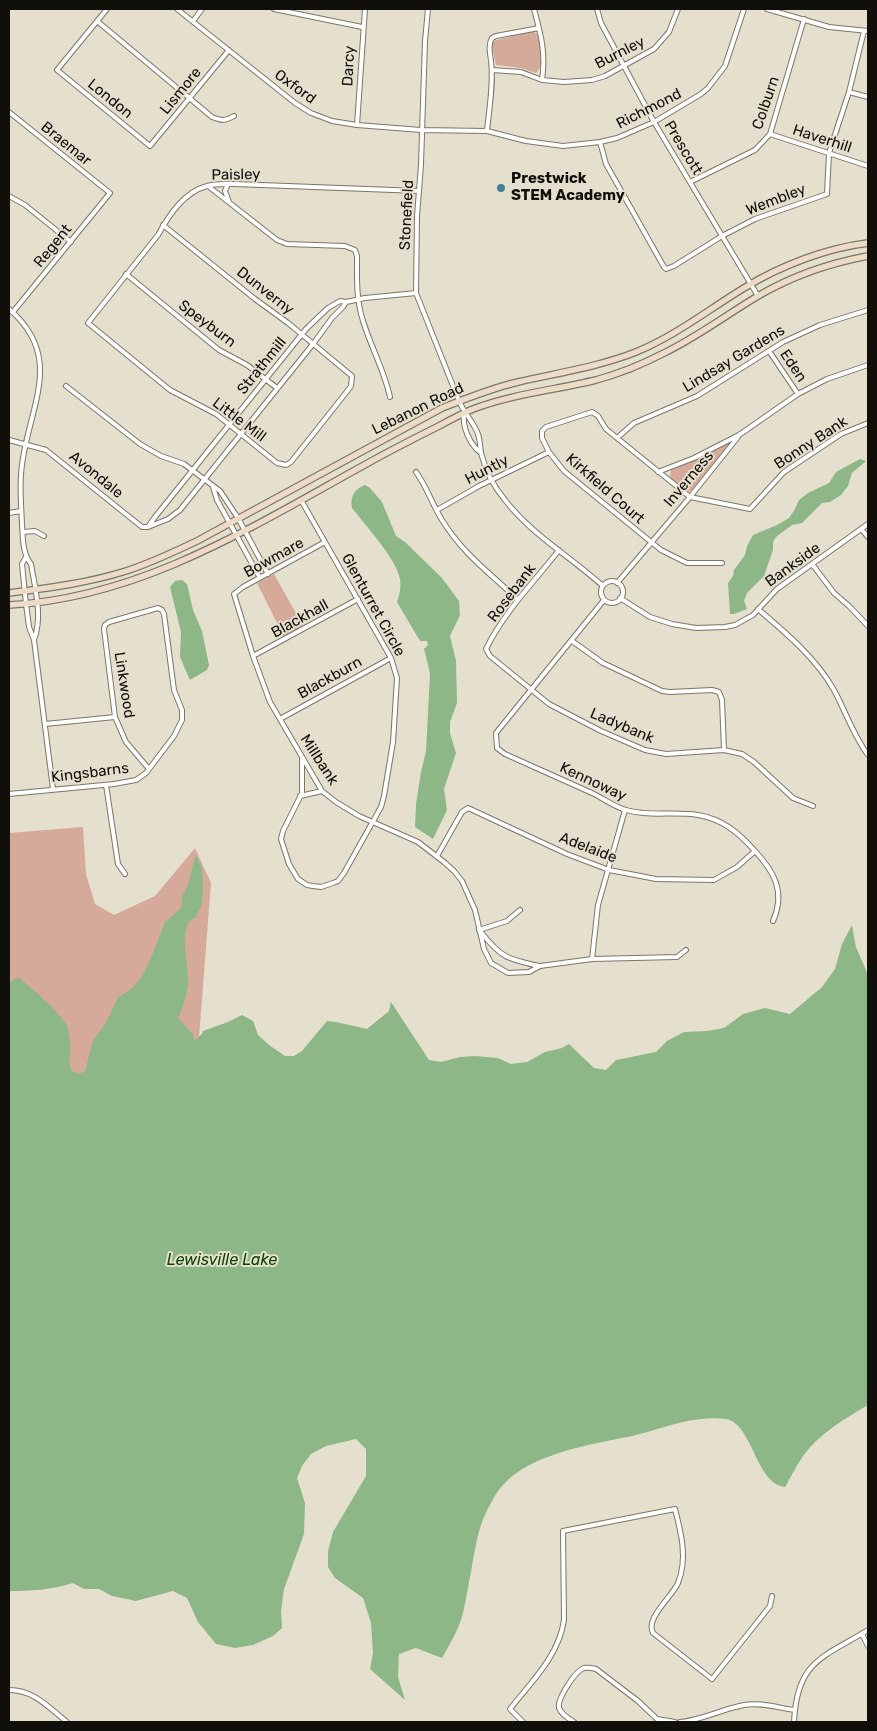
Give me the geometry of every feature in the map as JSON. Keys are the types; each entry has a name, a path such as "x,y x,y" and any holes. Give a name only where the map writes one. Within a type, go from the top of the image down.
{"main road":[{"name":"Lebanon Road","path":"9,593 62,586 126,571 160,558 230,523 442,408 483,392 516,382 607,363 674,334 751,284 777,271 820,254 868,243"},
{"name":"Lebanon Road","path":"9,605 36,603 82,595 138,580 188,559 236,535 393,449 464,413 504,399 597,380 633,367 693,338 758,296 789,280 830,265 868,256"}],"street":[{"path":"107,9 97,21 212,117 220,121 234,116"},
{"name":"Oxford","path":"177,9 294,103 310,113 332,121 357,125 421,130"},
{"path":"193,21 202,9"},
{"path":"274,9 362,27"},
{"name":"Darcy","path":"357,125 362,27 365,9"},
{"name":"Stonefield","path":"428,9 415,250 416,293 464,413"},
{"path":"534,9 544,48 545,63 542,80"},
{"name":"Prescott","path":"597,9 601,23 654,122 758,296"},
{"name":"Burnley","path":"492,70 520,72 542,80 564,82 592,80 605,76 654,49 670,32 678,9"},
{"name":"Richmond","path":"421,130 486,131 545,144 570,145 617,138 654,122 701,94 714,82 724,66 744,9"},
{"path":"767,9 829,27 866,31"},
{"name":"Colburn","path":"690,182 755,150 770,134 804,19"},
{"name":"London","path":"97,21 57,70 150,146"},
{"path":"486,131 492,70 489,47 492,38 539,28"},
{"name":"Wembley","path":"600,142 606,164 666,269 755,219 826,194 829,153 866,31"},
{"name":"Lismore","path":"150,146 229,50"},
{"path":"849,92 868,97"},
{"name":"Braemar","path":"9,112 110,194"},
{"name":"Haverhill","path":"770,134 868,166"},
{"path":"228,184 225,191 229,202"},
{"name":"Paisley","path":"88,323 189,194 208,186 228,184 419,191"},
{"path":"208,186 270,235 288,244 346,246 354,248 357,252 358,299 362,320 387,382 390,397"},
{"name":"Regent","path":"13,312 110,194"},
{"path":"9,196 25,205 71,242"},
{"name":"Dunverny","path":"163,225 352,376"},
{"name":"Speyburn","path":"126,274 220,350 247,365 277,388"},
{"name":"Strathmill","path":"148,527 302,335 328,308 340,301 346,302 416,293"},
{"name":"Strathmill","path":"148,527 168,519 180,510 313,344 327,323 346,302"},
{"path":"9,309 30,333 36,346 40,368 39,391 26,444 20,484 26,557 31,564 35,590 38,626 34,640"},
{"name":"Lindsay Gardens","path":"617,438 634,424 697,396 783,342 820,325 868,310"},
{"name":"Little Mill","path":"88,323 170,390 210,410 277,463 286,465 291,462 351,386 352,376"},
{"name":"Eden","path":"769,351 798,394"},
{"name":"Inverness","path":"658,472 694,458 740,435 798,394 827,379 868,365"},
{"path":"66,386 140,444 161,456 184,464 220,491 238,518 268,574"},
{"name":"Kirkfield Court","path":"617,438 606,429 592,412 546,427 542,431 542,438 548,452 564,471 651,543 669,555 687,563 722,564"},
{"path":"481,453 477,450 465,428 464,413 471,418 474,424 478,434 481,453 492,480 505,501 602,586"},
{"name":"Bonny Bank","path":"690,497 750,509 784,472 841,434 868,423"},
{"name":"Inverness","path":"617,583 740,435"},
{"path":"617,438 690,497"},
{"name":"Avondale","path":"9,440 41,448 54,456 142,527 148,527"},
{"name":"Huntly","path":"437,510 548,452"},
{"path":"416,472 425,484 440,518 463,549 518,600"},
{"path":"213,487 236,535 260,578"},
{"name":"Glenturret Circle","path":"301,500 390,658 396,678 393,742 381,807 344,873 338,881 321,887 308,885 294,875 281,839 300,796 303,774 302,756"},
{"path":"9,512 21,511"},
{"name":"Bankside","path":"620,598 658,620 688,627 725,627 735,625 748,619 777,589 868,524"},
{"path":"862,530 868,538"},
{"path":"23,532 35,531 44,536"},
{"name":"Bowmare","path":"234,594 243,587 325,542"},
{"name":"Rosebank","path":"487,652 486,649 518,600 559,550"},
{"path":"26,557 22,564 26,604 29,627 34,640 53,789"},
{"path":"812,564 834,593 868,626"},
{"path":"609,581 617,583 622,590 620,598 613,602 604,600 601,593 602,586 609,581"},
{"name":"Millbank","path":"234,594 252,656 270,702 322,790 336,802 373,823 418,842 437,856 462,881 475,910 484,949 491,963 508,973 528,972 540,966 592,959 677,957 686,950"},
{"name":"Blackhall","path":"252,656 358,599"},
{"path":"531,690 604,600"},
{"name":"Linkwood","path":"149,769 126,742 115,717 104,630 106,624 156,608 161,609 164,614 174,690 182,712 179,728"},
{"path":"758,609 808,654 834,690 856,736 868,755"},
{"path":"572,641 599,661 662,691 712,690 719,692 722,700 724,750"},
{"name":"Ladybank","path":"487,652 531,690 560,711 645,750 666,754 724,750 742,754 754,762 793,798 813,806"},
{"name":"Blackburn","path":"280,719 390,658"},
{"name":"Kennoway","path":"531,690 496,733 497,748 505,754 626,810 656,814 696,814 727,824 739,833 767,863 777,885 778,904 773,921"},
{"path":"45,724 115,717"},
{"name":"Kingsbarns","path":"9,794 106,785 136,780 149,769 179,728"},
{"path":"106,785 118,864 125,874"},
{"path":"300,796 322,790"},
{"name":"Adelaide","path":"437,856 462,812 468,808 567,854 608,870 656,879 714,880 737,867 755,850"},
{"path":"592,959 598,905 626,810"},
{"path":"479,930 507,921 520,910"},
{"name":"Millbank","path":"479,930 502,955 512,960 540,966"},
{"path":"520,1722 510,1709 553,1655 562,1634 564,1620 563,1531 674,1509 683,1553 683,1566 678,1583 671,1596 653,1618 651,1630 712,1679 770,1606 772,1596"},
{"path":"794,1722 795,1710 804,1677 809,1670 829,1652 868,1630"},
{"path":"862,1634 868,1646"},
{"path":"574,1722 562,1713 559,1708 561,1698 582,1668 596,1669 638,1701 656,1721 675,1722"},
{"path":"9,1690 20,1690 32,1695 67,1722"},
{"path":"680,1722 744,1705 764,1704 795,1710"}],"shaded area":[{"path":"532,31 537,34 542,60 536,73 521,68 496,65 492,46 493,41"},
{"path":"728,443 730,444 692,490 688,492 670,477 671,470"},
{"path":"274,574 303,626 284,637 257,583"},
{"path":"83,827 86,874 95,904 114,915 155,896 195,848 211,883 194,1102 9,1191 9,833"}],"water":[{"path":"860,459 866,461 852,473 848,486 841,495 830,502 822,503 802,523 792,525 776,537 764,576 747,593 744,601 747,609 730,614 728,583 733,576 734,570 745,555 753,535 789,518 799,500 808,493 829,483 836,472"},
{"path":"365,485 382,502 396,536 405,542 442,578 459,601 460,615 450,636 456,661 457,703 450,722 450,733 456,753 444,789 447,810 433,839 415,827 416,804 426,751 430,673 424,649 428,645 427,641 420,641 397,602 400,579 393,561 352,508 354,494"},
{"path":"182,580 187,584 193,610 202,631 209,665 207,670 190,680 180,657 181,632 170,587 175,581"},
{"name":"Lewisville Lake","path":"195,856 202,868 202,905 186,929 185,947 188,984 185,1001 178,1018 193,1034 194,1041 203,1031 242,1015 253,1021 258,1035 269,1045 285,1056 294,1056 302,1051 327,1021 367,1029 389,1011 391,1002 429,1060 441,1062 460,1057 475,1056 498,1058 511,1064 527,1062 545,1052 562,1048 569,1044 594,1068 606,1070 616,1060 656,1052 667,1041 684,1032 724,1028 743,1014 765,1008 790,1014 822,987 835,969 842,944 852,925 856,947 868,975 868,1405 841,1421 817,1440 803,1456 785,1487 775,1483 767,1476 742,1431 735,1423 726,1419 713,1418 686,1421 635,1435 578,1447 548,1457 520,1470 501,1487 484,1517 479,1530 461,1619 442,1658 416,1648 399,1654 398,1677 405,1700 370,1669 373,1653 371,1623 363,1598 335,1578 328,1567 328,1551 333,1532 366,1476 366,1449 356,1439 326,1446 311,1454 302,1466 297,1478 305,1503 304,1534 284,1589 281,1611 282,1628 273,1636 253,1645 235,1648 216,1644 198,1622 187,1598 173,1591 136,1601 112,1596 99,1589 84,1589 73,1583 41,1590 9,1591 9,987 12,980 19,978 57,1013 68,1027 72,1071 79,1074 85,1071 93,1041 107,1021 118,997 131,989 141,978 165,922 181,908 182,897 188,885"}],"place":[{"name":"Prestwick STEM Academy","path":"501,188"}]}
